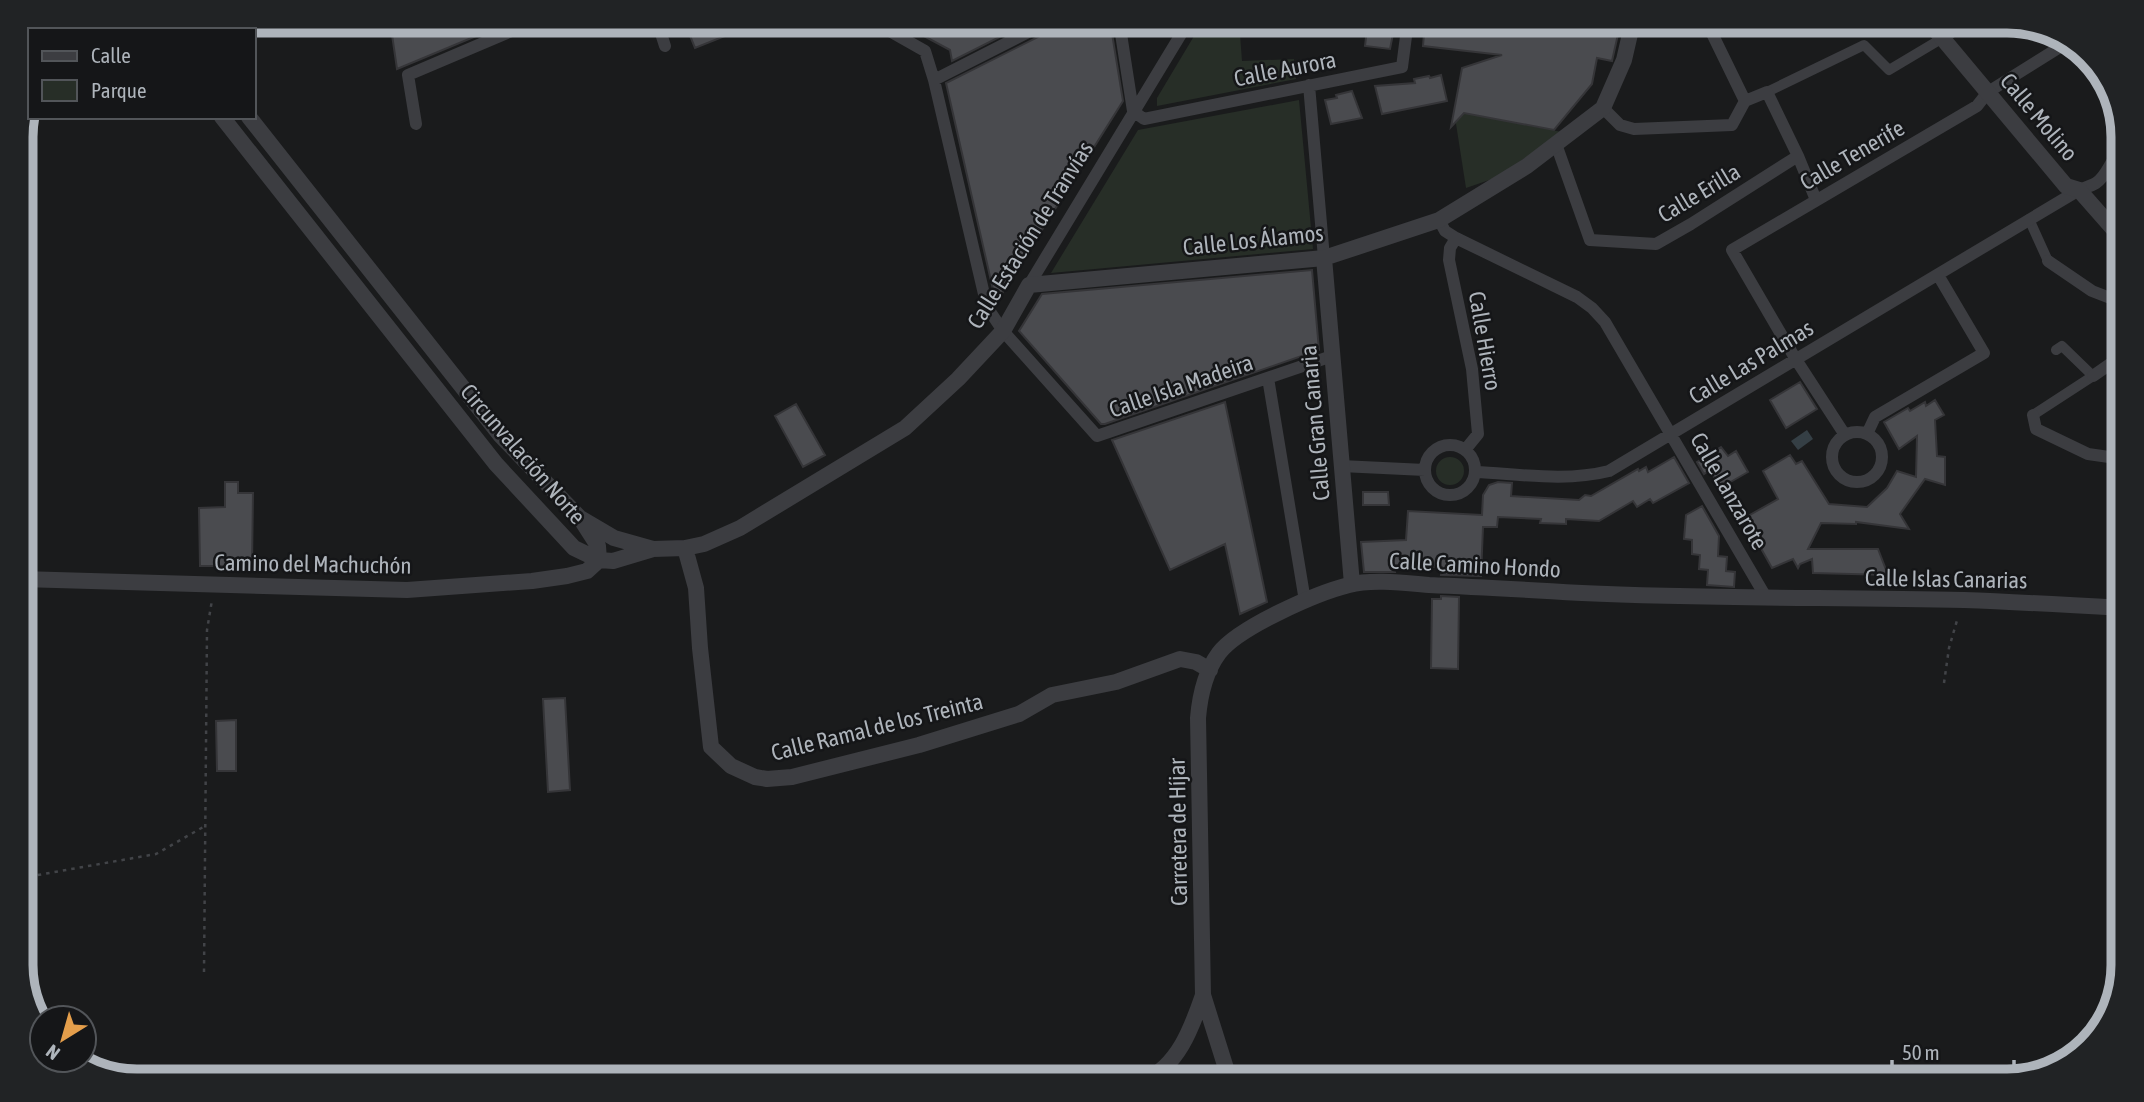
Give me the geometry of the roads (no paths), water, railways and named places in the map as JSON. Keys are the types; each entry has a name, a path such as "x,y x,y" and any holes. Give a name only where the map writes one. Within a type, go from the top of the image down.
{"street":[{"path":"416,124 408,75 496,33"},
{"path":"661,33 665,46"},
{"path":"893,33 925,51 987,306 1003,331"},
{"path":"934,80 1026,33"},
{"path":"1121,33 1133,111"},
{"name":"Calle Estación de Tranvías","path":"653,548 685,548 705,544 740,528 905,428 958,379 1003,331 1182,33"},
{"name":"Calle Aurora","path":"1133,111 1144,118 1402,67 1406,33"},
{"name":"Calle Los Álamos","path":"1029,285 1324,258 1439,220 1527,166 1603,107 1625,60 1631,33"},
{"path":"1712,33 1745,101"},
{"name":"Calle Molino","path":"1937,33 2066,186 2079,190 2111,226"},
{"path":"1603,107 1620,125 1634,129 1732,125 1745,101 1864,45 1889,70 1950,33"},
{"name":"Calle Tenerife","path":"1795,358 1732,250 1977,106 1988,92 2055,45"},
{"path":"1309,85 1324,258"},
{"path":"1767,92 1816,200"},
{"name":"Circunvalación Norte","path":"224,119 496,464 574,548 599,560"},
{"name":"Circunvalación Norte","path":"251,119 501,436 580,518 614,538 653,548"},
{"name":"Calle Erilla","path":"1556,144 1590,240 1656,243 1798,156"},
{"name":"Calle Las Palmas","path":"1476,472 1588,476 1608,471 2029,219 2079,190 2097,183 2111,166"},
{"path":"2029,219 2048,261 2092,291 2111,298"},
{"name":"Calle Lanzarote","path":"1439,220 1445,231 1456,238 1577,297 1592,307 1605,322 1767,599"},
{"name":"Calle Hierro","path":"1456,238 1450,248 1449,260 1472,369 1478,434 1465,450"},
{"name":"Calle Gran Canaria","path":"1324,258 1352,584"},
{"path":"1867,434 1875,417 1984,353 1938,275"},
{"name":"Calle Isla Madeira","path":"1003,331 1097,436 1332,356"},
{"path":"2056,349 2062,346 2093,376"},
{"path":"1795,358 1845,435"},
{"path":"2111,363 2033,415 2036,429 2088,454 2111,455"},
{"path":"1268,378 1305,601"},
{"path":"1859,432 1867,434 1879,446 1881,463 1872,477 1857,482 1841,477 1832,463 1834,446 1845,435 1859,432"},
{"path":"1450,445 1465,450 1475,463 1476,472 1469,488 1454,495 1445,495 1430,486 1425,470 1430,455 1450,445"},
{"path":"1340,466 1425,470"},
{"path":"580,518 598,547 599,560 613,561 653,548"},
{"name":"Calle Ramal de los Treinta","path":"685,548 696,588 711,747 731,766 755,777 792,777 919,745 1019,714 1052,695 1116,682 1180,659 1196,662 1210,670"},
{"name":"Camino del Machuchón","path":"33,579 407,590 567,576 587,571 599,560"},
{"name":"Calle Camino Hondo","path":"1210,670 1231,641 1305,601 1352,584 1397,583 1767,599"},
{"name":"Calle Islas Canarias","path":"1767,599 1963,600 2111,607"},
{"name":"Carretera de Híjar","path":"1203,995 1198,718 1200,697 1210,670"},
{"path":"1159,1069 1170,1061 1189,1035 1203,995"},
{"path":"1203,995 1226,1069"}]}
